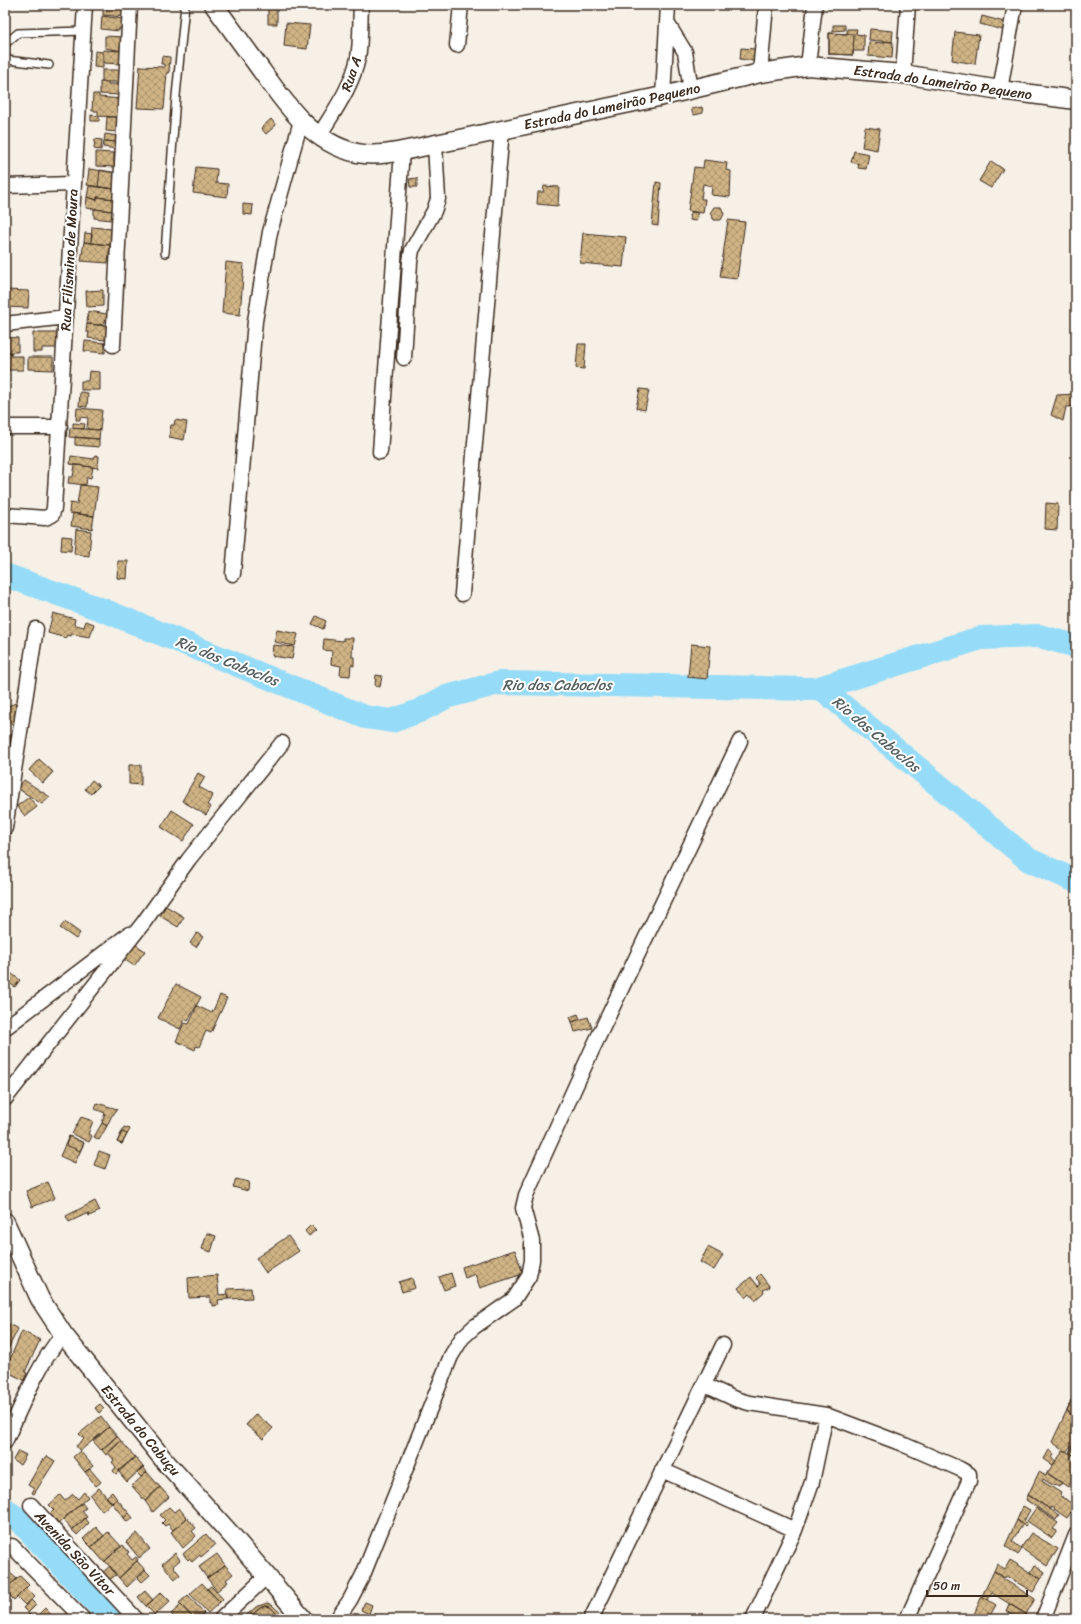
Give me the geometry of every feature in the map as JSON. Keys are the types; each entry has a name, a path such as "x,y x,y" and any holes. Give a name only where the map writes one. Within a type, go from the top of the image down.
{"street":[{"name":"Rua Filismino de Moura","path":"5,515 45,518 52,515 54,508 85,5"},
{"path":"112,345 130,5"},
{"name":"Estrada do Lameirão Pequeno","path":"214,5 282,99 300,120 320,136 339,147 358,153 389,154 691,90 760,73 808,66 903,74 1000,90 1076,100"},
{"name":"Rua A","path":"320,136 346,92 354,74 358,56 364,5"},
{"path":"457,44 461,5"},
{"path":"663,96 668,5"},
{"path":"760,73 766,5"},
{"path":"808,66 815,5"},
{"path":"903,74 908,5"},
{"path":"1000,90 1015,5"},
{"path":"667,23 685,52 691,90"},
{"path":"233,574 255,321 270,232 300,120"},
{"path":"462,594 502,130"},
{"path":"404,358 412,250 434,211 438,199 436,144"},
{"path":"380,452 402,151"},
{"path":"5,186 73,184"},
{"path":"5,324 66,317"},
{"path":"5,427 60,427"},
{"path":"5,828 36,629"},
{"path":"337,1619 350,1600 363,1575 451,1356 462,1338 474,1327 514,1299 529,1276 532,1260 532,1241 523,1208 526,1195 591,1052 740,741"},
{"path":"5,1099 144,922 189,859 282,743"},
{"path":"5,1028 144,922"},
{"name":"Estrada do Cabuçu","path":"5,1222 40,1300 63,1334 163,1459 267,1576 303,1619"},
{"path":"5,1442 38,1370 51,1349 63,1334"},
{"path":"591,1619 723,1345"},
{"path":"705,1385 735,1399 749,1403 826,1415 900,1443 969,1474 970,1481 907,1619"},
{"path":"753,1619 795,1530 812,1482 826,1415"},
{"path":"662,1470 795,1530"},
{"name":"Avenida São Vitor","path":"31,1505 136,1619"},
{"path":"1043,1619 1076,1535"},
{"path":"12,1546 69,1614 83,1619"},
{"path":"221,1619 267,1576"}],"lane":[{"path":"165,252 176,96 185,5"},
{"path":"5,49 5,44 18,33 84,31"},
{"path":"5,56 7,60 49,65"}],"building":[{"path":"107,5 125,6 124,17 103,15 103,11 107,10"},
{"path":"268,6 277,6 277,24 268,24"},
{"path":"102,16 123,19 122,29 119,28 119,31 101,29"},
{"path":"982,16 1008,23 1007,31 980,24"},
{"path":"286,23 310,25 307,49 284,46"},
{"path":"833,25 845,25 845,30 833,31"},
{"path":"847,29 857,29 856,34 864,35 864,51 853,51 853,55 829,54 829,33 847,34"},
{"path":"870,29 893,31 892,42 869,40"},
{"path":"955,32 979,35 975,64 952,60"},
{"path":"829,33 854,34 853,55 829,54"},
{"path":"105,36 124,37 123,51 105,48"},
{"path":"884,41 893,42 892,58 868,56 869,42 884,43"},
{"path":"741,48 755,49 754,61 740,59"},
{"path":"103,50 123,51 120,64 104,63"},
{"path":"95,51 103,52 103,68 94,67"},
{"path":"162,56 170,57 169,73 167,72 164,109 137,108 140,66 164,67 164,64 161,64"},
{"path":"102,70 119,70 119,82 102,82"},
{"path":"100,82 120,84 120,95 100,94"},
{"path":"93,94 99,94 99,97 121,99 119,117 98,116 98,111 92,111"},
{"path":"702,107 703,113 694,115 691,109"},
{"path":"91,115 99,116 99,121 91,121"},
{"path":"107,117 119,117 118,132 106,131"},
{"path":"271,119 276,125 266,134 261,128"},
{"path":"865,127 880,129 877,150 862,147"},
{"path":"105,134 118,136 118,142 104,141"},
{"path":"95,139 102,140 101,150 94,149"},
{"path":"104,141 118,142 117,149 103,147"},
{"path":"854,151 869,154 866,169 858,168 859,164 851,162"},
{"path":"96,152 114,153 114,164 116,164 116,167 96,166"},
{"path":"704,160 727,163 726,170 731,171 730,197 711,195 712,186 703,184 701,199 705,199 703,213 688,211 694,167 703,168"},
{"path":"991,161 1003,169 991,188 979,181"},
{"path":"196,167 217,169 216,183 228,184 227,197 193,193"},
{"path":"89,169 117,173 115,189 87,185"},
{"path":"100,170 117,173 115,189 98,187"},
{"path":"417,178 417,187 410,187 409,179"},
{"path":"656,182 661,183 658,226 652,225"},
{"path":"89,186 115,189 114,199 97,197 97,200 87,197"},
{"path":"544,186 559,187 558,206 537,204 538,192 543,192"},
{"path":"87,197 97,200 97,197 114,199 113,211 86,208"},
{"path":"243,204 253,205 252,215 243,214"},
{"path":"714,207 721,207 724,214 721,220 714,220 710,213"},
{"path":"94,209 113,211 111,220 94,218"},
{"path":"692,212 697,213 698,217 695,221 690,220 689,215"},
{"path":"728,220 745,222 737,279 720,277"},
{"path":"92,227 112,229 110,245 91,243"},
{"path":"85,233 92,234 91,243 84,242"},
{"path":"583,233 626,237 623,267 580,263"},
{"path":"84,242 110,245 108,263 81,261"},
{"path":"226,262 244,264 240,315 222,313"},
{"path":"6,290 29,291 28,308 5,307"},
{"path":"103,290 103,306 87,307 86,291"},
{"path":"88,311 107,314 104,325 87,324"},
{"path":"87,324 107,326 105,340 88,338 89,332 86,332"},
{"path":"33,333 58,333 58,348 42,348 42,352 33,352"},
{"path":"5,337 18,338 18,352 5,352"},
{"path":"85,341 105,343 105,353 84,351"},
{"path":"578,344 586,344 584,369 576,368"},
{"path":"5,352 11,352 11,356 23,356 23,370 5,370"},
{"path":"28,357 53,357 53,370 28,369"},
{"path":"89,371 100,372 100,390 81,390 81,381 88,381"},
{"path":"640,389 649,390 645,410 636,408"},
{"path":"80,392 88,393 87,407 79,406"},
{"path":"1076,394 1076,406 1066,407 1063,421 1051,415 1057,395"},
{"path":"77,408 102,410 100,430 87,429 88,418 80,417 80,420 76,420"},
{"path":"175,420 187,422 184,440 169,437 171,425 174,425"},
{"path":"73,423 85,424 84,429 73,428"},
{"path":"70,428 100,430 99,439 69,437"},
{"path":"75,437 99,439 99,447 75,445"},
{"path":"95,455 99,456 98,468 70,464 71,456 94,459"},
{"path":"75,465 93,467 91,478 87,477 86,485 68,483 69,477 73,477"},
{"path":"80,485 98,487 94,516 69,513 70,503 77,504"},
{"path":"1046,503 1058,504 1057,530 1045,529"},
{"path":"73,513 94,516 92,529 71,526"},
{"path":"76,529 91,531 89,556 74,554"},
{"path":"62,536 72,537 71,551 61,550"},
{"path":"118,561 128,561 127,579 117,578"},
{"path":"53,613 75,619 74,624 76,625 84,627 86,621 94,624 90,637 72,634 71,636 67,635 66,638 48,633"},
{"path":"316,616 326,621 323,629 312,624"},
{"path":"277,630 298,634 295,646 274,642"},
{"path":"343,638 353,638 352,657 354,657 354,666 351,665 350,676 340,675 341,666 331,664 332,651 323,650 324,639 343,641"},
{"path":"691,644 710,646 707,679 688,677"},
{"path":"273,645 294,647 292,659 272,656"},
{"path":"376,675 382,676 380,687 375,686"},
{"path":"16,703 14,724 5,723 5,707"},
{"path":"11,734 8,761 5,763 5,737"},
{"path":"39,759 53,772 43,783 29,770"},
{"path":"129,765 141,765 141,785 129,784"},
{"path":"198,773 205,777 199,787 213,795 207,805 211,807 206,815 182,801"},
{"path":"24,780 50,797 42,804 17,788"},
{"path":"92,780 99,786 91,794 85,789"},
{"path":"29,797 37,807 25,816 17,806"},
{"path":"172,810 194,824 183,841 161,827"},
{"path":"166,906 184,917 178,927 160,916"},
{"path":"65,922 80,933 76,939 60,928"},
{"path":"197,933 203,937 196,947 190,943"},
{"path":"135,944 145,951 134,966 124,959"},
{"path":"8,971 20,980 15,987 5,980 5,973"},
{"path":"176,984 201,997 188,1021 185,1019 180,1029 158,1018"},
{"path":"220,995 227,998 211,1033 206,1031 199,1047 196,1046 195,1050 176,1041 184,1023 189,1024 197,1006 212,1013"},
{"path":"578,1014 580,1019 572,1022 570,1017"},
{"path":"588,1017 592,1028 575,1032 572,1022"},
{"path":"97,1103 117,1109 112,1115 107,1126 102,1123 105,1113 95,1109"},
{"path":"81,1117 93,1121 88,1134 92,1136 89,1142 72,1134"},
{"path":"102,1123 107,1126 99,1140 94,1137"},
{"path":"124,1127 130,1129 122,1144 117,1142"},
{"path":"122,1132 127,1134 122,1144 117,1142"},
{"path":"69,1136 84,1143 80,1151 66,1145"},
{"path":"69,1136 84,1143 75,1163 60,1156"},
{"path":"99,1151 110,1155 105,1169 94,1165"},
{"path":"236,1179 249,1182 248,1191 233,1187"},
{"path":"48,1182 55,1198 32,1207 26,1191"},
{"path":"95,1201 100,1211 89,1216 88,1213 69,1222 66,1216"},
{"path":"311,1225 316,1230 309,1236 305,1231"},
{"path":"207,1233 216,1236 211,1252 202,1249"},
{"path":"288,1236 299,1251 266,1273 256,1258"},
{"path":"708,1247 723,1255 714,1270 700,1262"},
{"path":"515,1250 523,1274 480,1288 475,1274 465,1278 462,1267"},
{"path":"451,1273 455,1286 444,1290 439,1277"},
{"path":"760,1274 770,1287 763,1290 764,1292 755,1300 750,1294 746,1298 738,1288 751,1277 758,1286 761,1284 756,1278"},
{"path":"217,1275 219,1295 228,1294 228,1299 218,1300 219,1305 213,1306 213,1303 210,1303 210,1297 189,1298 188,1278"},
{"path":"412,1278 415,1288 402,1292 399,1282"},
{"path":"251,1288 252,1298 228,1299 227,1289"},
{"path":"5,1322 18,1329 5,1355"},
{"path":"22,1331 40,1340 25,1372 27,1373 24,1380 5,1371 7,1360 5,1359 6,1356 10,1359"},
{"path":"1076,1390 1076,1420 1067,1410"},
{"path":"1076,1390 1076,1420 1067,1410"},
{"path":"1075,1392 1076,1393 1076,1420 1067,1410"},
{"path":"100,1404 104,1408 99,1413 95,1408"},
{"path":"1067,1410 1076,1421 1076,1457 1069,1452 1073,1446 1071,1446 1066,1452 1052,1442"},
{"path":"256,1414 273,1428 263,1439 246,1425"},
{"path":"101,1416 109,1427 80,1451 76,1446 84,1439 79,1434"},
{"path":"109,1427 117,1436 101,1450 93,1441"},
{"path":"117,1436 121,1441 106,1455 102,1450"},
{"path":"121,1441 135,1457 116,1474 113,1471 116,1467 112,1462 114,1460 108,1453"},
{"path":"1049,1450 1054,1454 1052,1458 1056,1461 1053,1465 1044,1459"},
{"path":"1064,1450 1072,1455 1070,1458 1076,1463 1076,1485 1071,1482 1068,1487 1047,1473"},
{"path":"18,1451 26,1455 20,1465 13,1460"},
{"path":"80,1451 93,1466 85,1472 73,1457"},
{"path":"47,1456 55,1461 34,1494 32,1493 34,1489 28,1485 43,1459 44,1460"},
{"path":"135,1457 143,1467 127,1482 118,1471"},
{"path":"143,1467 147,1472 141,1477 137,1473"},
{"path":"90,1469 101,1482 96,1486 85,1472"},
{"path":"147,1472 160,1487 145,1501 132,1486"},
{"path":"1039,1472 1046,1476 1047,1473 1062,1483 1059,1487 1054,1486 1043,1479 1042,1481 1061,1493 1060,1495 1075,1506 1067,1518 1051,1507 1050,1509 1028,1495"},
{"path":"160,1487 169,1497 153,1512 145,1501"},
{"path":"99,1488 112,1503 102,1511 90,1495"},
{"path":"84,1492 88,1497 59,1523 50,1514 54,1510 49,1505 60,1495 65,1501 73,1494 78,1499"},
{"path":"112,1492 117,1499 112,1503 106,1497"},
{"path":"1028,1495 1059,1515 1056,1520 1026,1500"},
{"path":"117,1499 129,1513 124,1518 112,1503"},
{"path":"82,1503 86,1508 82,1511 87,1517 72,1530 63,1519"},
{"path":"1023,1506 1030,1510 1024,1521 1027,1523 1025,1526 1017,1520"},
{"path":"169,1507 174,1512 179,1508 187,1518 173,1530 168,1524 165,1526 162,1523 165,1520 160,1515"},
{"path":"1036,1508 1058,1523 1053,1529 1057,1531 1052,1538 1027,1521"},
{"path":"129,1513 133,1518 127,1522 124,1518"},
{"path":"85,1518 89,1523 77,1535 72,1530"},
{"path":"187,1518 196,1528 192,1531 196,1536 183,1548 171,1532"},
{"path":"1017,1520 1023,1524 1012,1541 1022,1549 1018,1555 1005,1546"},
{"path":"96,1527 104,1536 91,1547 83,1539"},
{"path":"108,1532 121,1546 104,1562 91,1547"},
{"path":"137,1533 150,1549 139,1558 126,1542"},
{"path":"1031,1533 1058,1549 1047,1566 1021,1548"},
{"path":"206,1534 215,1545 201,1557 200,1555 192,1562 189,1559 188,1560 183,1554"},
{"path":"123,1545 129,1552 127,1554 132,1560 136,1557 138,1560 119,1578 105,1561"},
{"path":"175,1553 180,1560 173,1566 180,1575 175,1579 162,1564"},
{"path":"217,1554 225,1565 207,1578 199,1567"},
{"path":"1010,1560 1041,1579 1033,1592 1006,1576 1005,1578 994,1571 997,1564 1005,1569"},
{"path":"137,1561 145,1570 127,1587 119,1578"},
{"path":"225,1565 233,1574 226,1580 228,1582 217,1591 207,1578"},
{"path":"1035,1565 1045,1572 1041,1579 1031,1572"},
{"path":"110,1566 116,1575 109,1580 102,1573"},
{"path":"145,1570 150,1575 142,1582 138,1578"},
{"path":"994,1571 1003,1577 1002,1578 1035,1599 1026,1614 992,1593 988,1600 982,1596"},
{"path":"10,1573 17,1579 7,1587 5,1585 5,1578"},
{"path":"20,1576 29,1585 14,1600 5,1591 5,1589"},
{"path":"202,1583 220,1602 208,1613 190,1594"},
{"path":"211,1586 223,1599 220,1602 207,1589"},
{"path":"26,1588 35,1597 25,1605 17,1597"},
{"path":"145,1591 153,1600 146,1606 138,1597"},
{"path":"161,1592 170,1601 155,1615 146,1606"},
{"path":"188,1595 204,1613 198,1618 199,1619 194,1619 179,1603"},
{"path":"982,1596 996,1605 988,1619 972,1619"},
{"path":"31,1600 36,1605 28,1613 23,1608"},
{"path":"365,1602 372,1605 369,1614 361,1610"},
{"path":"267,1603 272,1605 287,1619 282,1619 270,1607 265,1606 260,1608 247,1619 242,1619 256,1607"},
{"path":"1009,1604 1026,1614 1024,1619 1019,1619 1006,1611"},
{"path":"181,1605 194,1619 176,1619 171,1614"},
{"path":"265,1606 270,1607 282,1619 247,1619 260,1608"},
{"path":"45,1608 53,1617 51,1619 34,1619"},
{"path":"29,1614 34,1619 24,1619"}],"waterway":[{"name":"Rio dos Caboclos","path":"5,575 103,610 365,717 392,721 419,711 446,697 499,683 816,689 981,638 1039,636 1076,646"},
{"name":"Rio dos Caboclos","path":"821,688 1029,860 1076,881"},
{"path":"5,1509 21,1522 112,1619"}]}
